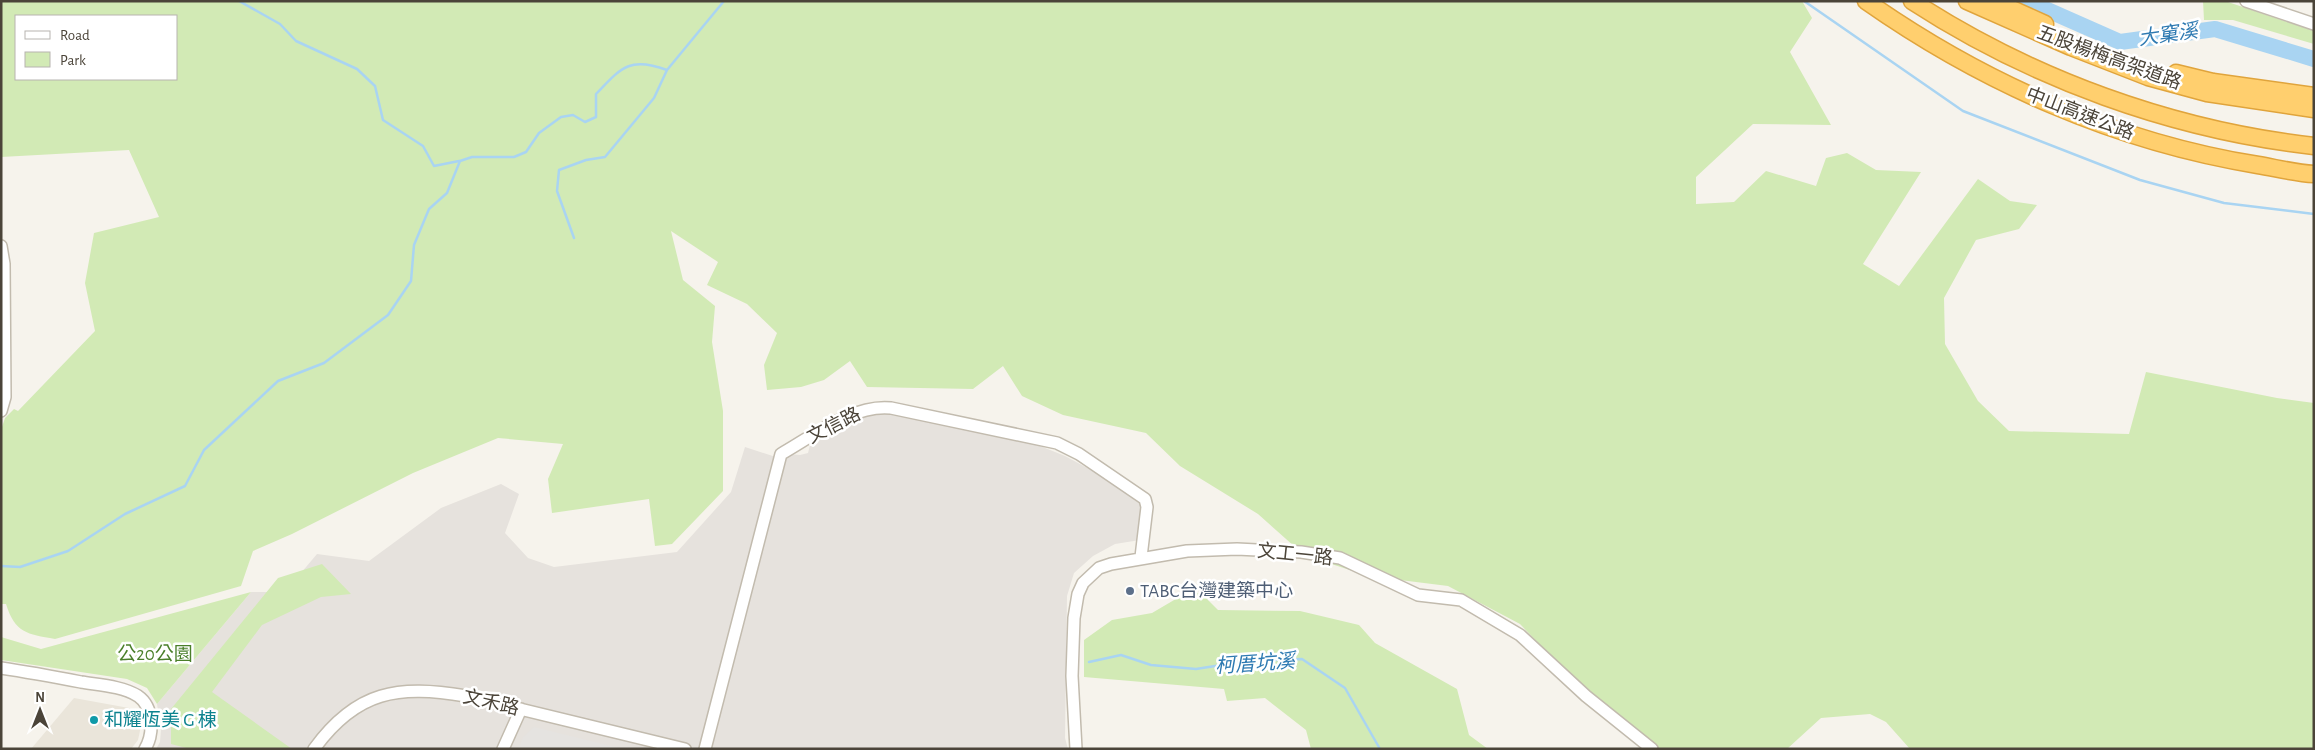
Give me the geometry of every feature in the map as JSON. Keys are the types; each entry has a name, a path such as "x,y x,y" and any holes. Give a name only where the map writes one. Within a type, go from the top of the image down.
{"highway":[{"name":"中山高速公路","path":"1866,1 1944,52 2022,93 2100,124 2180,150 2238,162 2314,174"},
{"name":"中山高速公路","path":"1912,1 1954,28 2013,59 2113,100 2239,134 2314,146"},
{"name":"五股楊梅高架道路","path":"1968,1 2062,43 2148,77 2207,93 2314,109"},
{"name":"五股楊梅高架道路","path":"1994,1 2078,39 2153,68 2213,82 2314,96"}],"street":[{"path":"2246,1 2314,24"},
{"path":"1,246 4,264 5,397 1,411"},
{"name":"文信路","path":"705,749 781,454 850,415 873,408 891,408 1057,443 1079,454 1145,500 1147,507 1141,557"},
{"name":"文工一路","path":"1076,749 1072,676 1074,618 1078,594 1083,583 1099,568 1141,557 1187,551 1237,549 1301,552 1340,558 1418,595 1461,600 1520,635 1586,696 1652,749"},
{"path":"1,668 117,689 138,697 148,707 151,721 151,732 145,749"},
{"name":"文禾路","path":"314,749 327,732 346,714 376,697 403,691 450,693 685,749"},
{"path":"503,749 521,709"}],"shaded area":[{"path":"872,412 907,416 1020,438 1065,456 1145,499 1140,540 1115,544 1093,556 1074,573 1067,596 1065,738 1068,749 156,749 160,742 161,729 157,704 251,592 285,592 317,554 369,561 441,508 501,484 519,494 505,533 528,558 554,567 677,552 731,492 745,447 779,458 788,454 800,455 808,453 810,445 844,423"},
{"path":"74,698 129,708 137,714 141,726 138,740 131,749 31,749"},
{"path":"534,727 623,749 518,749 523,737"}],"green space":[{"path":"1,1 1802,1 1812,18 1790,52 1831,125 1753,124 1696,177 1696,204 1734,202 1766,171 1816,186 1826,158 1847,153 1876,170 1921,172 1863,264 1899,286 1978,179 2010,201 2037,205 2019,229 1976,240 1944,298 1945,344 1978,401 2009,431 2129,434 2146,372 2277,398 2314,403 2314,749 1910,749 1886,722 1870,714 1821,718 1787,749 1657,749 1568,674 1520,624 1448,586 1368,576 1304,555 1258,514 1180,466 1146,433 1063,415 1022,396 1003,366 973,389 867,387 850,361 824,380 801,387 767,390 764,365 777,333 747,304 707,285 718,262 671,231 683,280 715,306 712,342 723,411 723,491 672,544 655,546 649,499 552,513 548,479 563,444 498,438 413,473 292,534 253,551 241,586 55,639 37,636 18,626 6,604 1,604 1,430 5,418 14,409 18,411 95,331 85,283 94,233 159,217 129,150 1,157"},
{"path":"2203,1 2225,1 2314,31 2314,44 2233,20 2204,20"},
{"path":"322,564 351,594 321,597 262,625 212,692 292,749 190,749 171,744 171,709 278,578"},
{"name":"公20公園","path":"251,592 157,704 147,688 127,679 1,660 1,637 41,649"},
{"path":"1186,593 1201,593 1218,610 1300,611 1359,625 1375,643 1457,689 1469,735 1488,749 1311,749 1306,730 1265,698 1227,701 1224,689 1084,677 1084,640 1112,620 1152,613"}],"waterway":[{"path":"239,1 280,24 296,41 357,69 375,86 383,120 423,146 434,166 459,161"},
{"path":"1,566 20,567 68,551 125,514 185,486 204,450 278,381 324,363 388,315 411,281 414,245 429,209 447,193 460,161 472,157 514,157 526,152 539,133 561,117 573,115 585,122 596,117 596,94 612,77 619,71 634,65 643,64 667,70 724,1"},
{"path":"1804,1 1963,111 2140,180 2224,203 2314,214"},
{"name":"大窠溪","path":"2027,1 2120,42 2215,29 2314,59"},
{"path":"574,238 557,191 559,170 586,160 605,157 654,98 667,70"},
{"name":"柯厝坑溪","path":"1089,662 1121,655 1151,665 1196,669 1247,661 1302,659 1345,688 1380,749"}],"place":[{"name":"TABC台灣建築中心","path":"1130,591"},
{"name":"和耀恆美 G 棟","path":"94,720"}]}
